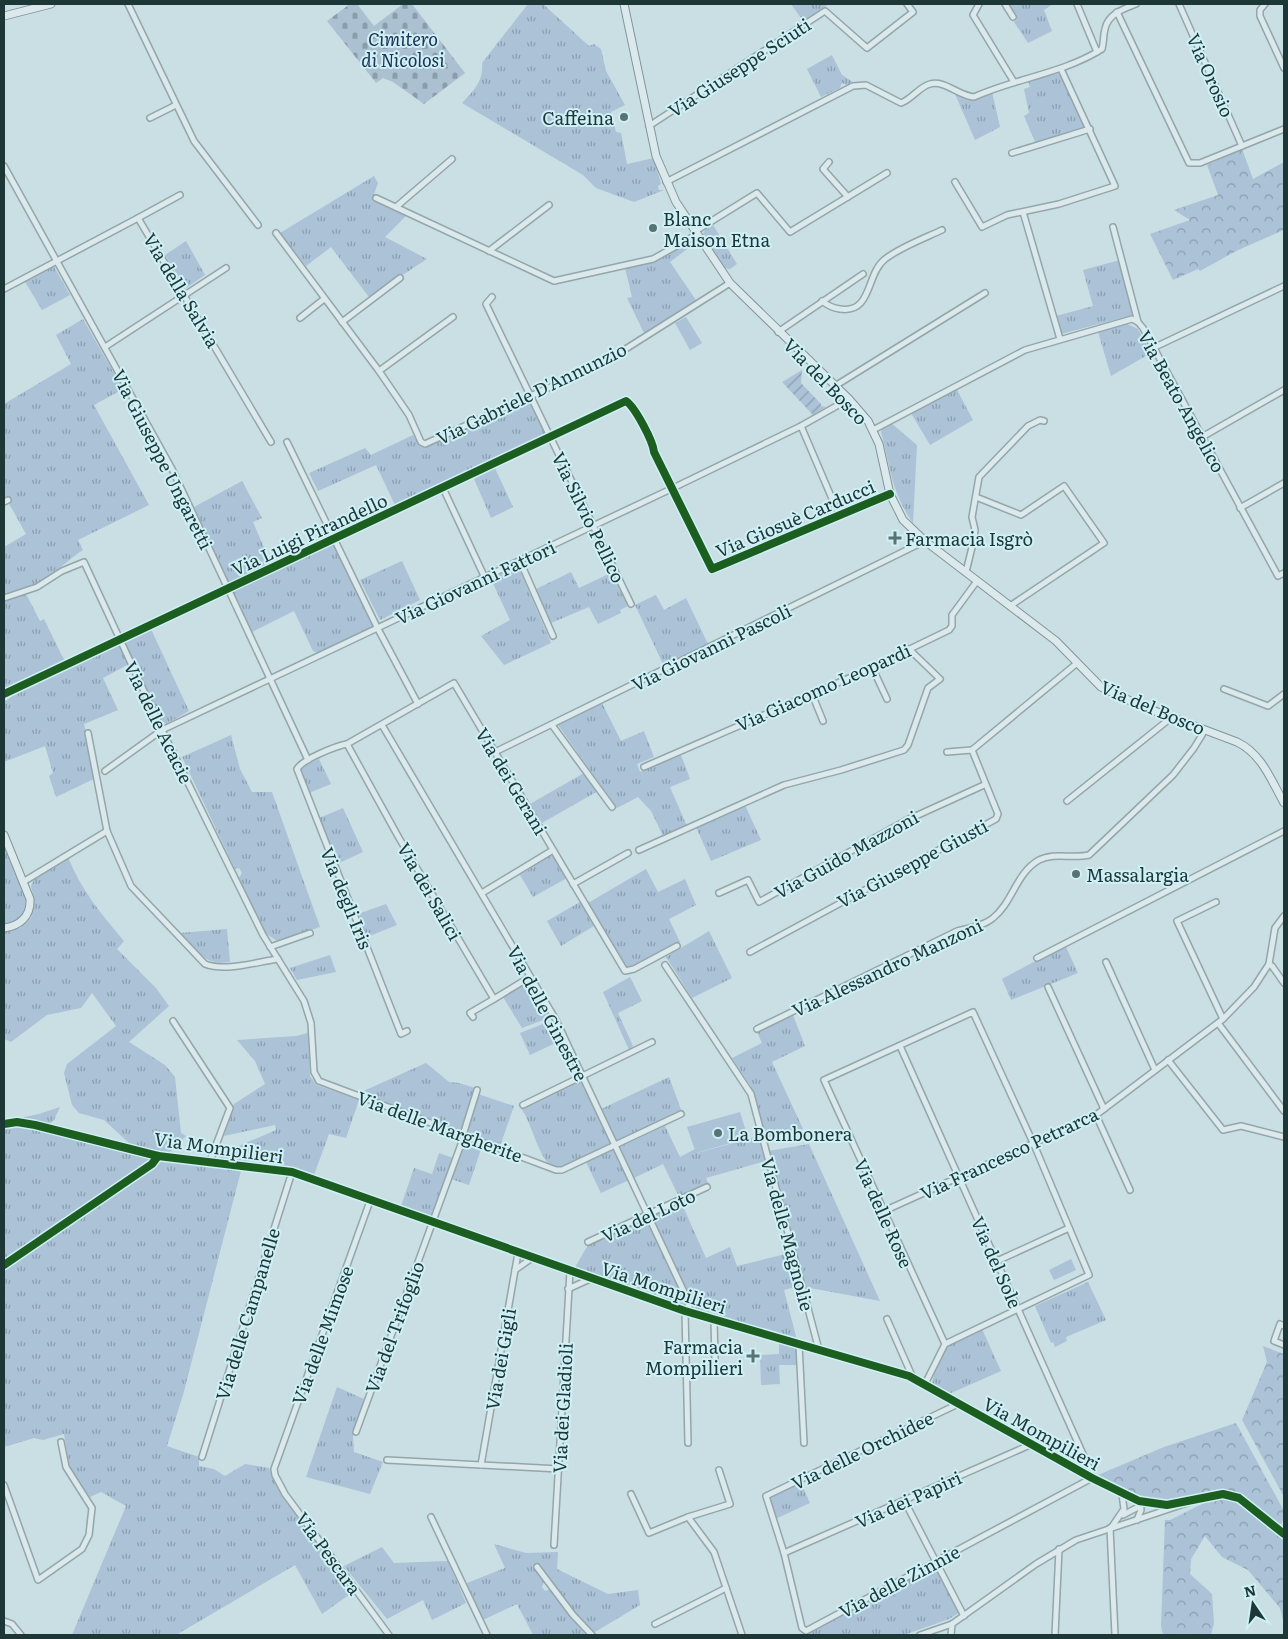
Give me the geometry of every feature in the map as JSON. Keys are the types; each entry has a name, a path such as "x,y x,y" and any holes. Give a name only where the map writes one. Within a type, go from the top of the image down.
{"street":[{"path":"4,16 51,4"},
{"path":"128,4 194,141 258,226"},
{"name":"Via del Bosco","path":"624,4 649,126 666,182 695,233 730,283 849,400 873,430 882,454 890,494 903,520 925,541 1056,640 1093,682 1110,693 1244,746 1256,755 1284,804"},
{"name":"Via Giuseppe Sciuti","path":"649,126 825,11 867,48 913,12 907,4"},
{"path":"979,4 973,15 1014,82"},
{"path":"1005,4 1014,17"},
{"path":"1077,4 1098,52"},
{"path":"666,182 853,86 866,85 901,103 931,84 941,84 974,97 1014,82 1061,69 1098,52 1103,46 1106,24 1117,12 1136,4"},
{"name":"Via Orosio","path":"1180,4 1242,146"},
{"path":"1265,4 1260,10 1260,16 1284,68"},
{"path":"1117,12 1189,163 1196,165 1284,129"},
{"path":"956,182 982,227 1007,215 1085,196 1115,186 1061,69"},
{"path":"150,118 176,105"},
{"path":"1012,153 1090,130"},
{"path":"396,208 452,160"},
{"path":"829,162 824,169 848,196"},
{"name":"Via Giuseppe Ungaretti","path":"4,166 172,469 226,589 271,678 308,760"},
{"path":"376,198 554,281 652,259 757,193 790,232 887,172"},
{"path":"138,218 180,195"},
{"path":"489,251 549,205"},
{"path":"1023,212 1060,339"},
{"name":"Via della Salvia","path":"4,289 138,218 185,294 271,442"},
{"path":"1113,226 1138,322"},
{"path":"822,301 832,307 846,310 856,307 864,301 875,272 883,261 942,230"},
{"name":"Via Gabriele D'Annunzio","path":"276,233 379,371 409,415 422,442 425,444 605,362 730,283"},
{"path":"105,347 226,268"},
{"path":"778,332 863,274"},
{"path":"342,322 400,278"},
{"path":"1153,348 1284,286"},
{"path":"835,386 985,293"},
{"name":"Via Silvio Pellico","path":"492,297 486,304 631,604"},
{"path":"300,318 324,299"},
{"path":"379,371 453,316"},
{"name":"Via Beato Angelico","path":"873,430 1025,350 1126,320 1138,322 1278,576 1284,573"},
{"path":"1202,437 1284,390"},
{"name":"Via Giovanni Fattori","path":"105,771 162,730 673,488 801,426 849,400"},
{"name":"Via Luigi Pirandello","path":"4,694 626,401 631,404 642,427 649,434 654,452 673,488"},
{"path":"966,572 974,538 972,517 980,477 1028,426 1040,420 1044,421"},
{"path":"801,426 839,515"},
{"path":"287,442 378,629 418,704"},
{"path":"1240,508 1284,483"},
{"path":"976,497 1021,516 1064,486 1104,542 1010,606"},
{"path":"443,488 485,578"},
{"name":"Via Giosuè Carducci","path":"673,488 712,568 890,494"},
{"name":"Via Giovanni Pascoli","path":"496,752 925,541"},
{"path":"520,561 554,636"},
{"name":"Via delle Acacie","path":"4,598 37,587 62,571 84,562 162,730 270,947 278,959"},
{"name":"Via Giacomo Leopardi","path":"644,767 812,694 949,630 952,626 952,615 977,581"},
{"path":"639,850 784,785 841,770 904,750 908,745 928,688 940,679 909,649"},
{"path":"947,752 972,750 1076,664"},
{"path":"872,667 886,699"},
{"name":"Via dei Gerani","path":"308,760 337,746 347,744 454,683 625,971 634,969 677,946"},
{"path":"1224,689 1268,706 1284,694"},
{"path":"812,694 823,721"},
{"path":"1067,801 1172,717"},
{"path":"552,724 612,807"},
{"name":"Via delle Ginestre","path":"382,725 556,1020 685,1294 688,1312 688,1443"},
{"name":"Via Alessandro Manzoni","path":"757,1028 957,931 994,918 1026,870 1041,859 1089,855 1173,775 1205,730"},
{"path":"88,734 107,832 130,886 205,964 213,967 278,959"},
{"name":"Via dei Salici","path":"347,744 399,838 494,999"},
{"name":"Via Giuseppe Giusti","path":"750,952 996,818 998,814 984,785 972,750"},
{"name":"Via degli Iris","path":"308,760 299,765 297,773 401,1034 407,1031"},
{"name":"Via Guido Mazzoni","path":"719,893 748,880 760,902 907,820 984,785"},
{"path":"1037,958 1284,831"},
{"path":"23,882 107,832"},
{"path":"4,835 23,882 30,907 27,915 17,925 4,928"},
{"path":"482,894 553,850"},
{"path":"573,884 628,853"},
{"path":"1216,902 1177,921 1220,1021 1284,1111"},
{"name":"Via Francesco Petrarca","path":"884,1211 1096,1115 1220,1021 1254,987 1269,964 1275,928 1284,916"},
{"path":"270,947 310,933"},
{"name":"Via delle Margherite","path":"278,959 308,1010 311,1023 314,1072 319,1081 556,1170 562,1170 681,1114"},
{"path":"1106,962 1155,1070"},
{"path":"1269,964 1284,983"},
{"name":"Via delle Magnolie","path":"665,965 751,1094 819,1350"},
{"path":"473,1017 470,1013 530,977"},
{"path":"1048,987 1104,1109"},
{"name":"Via delle Rose","path":"945,1344 824,1080 973,1012 1034,1144"},
{"path":"173,1022 230,1108 210,1161"},
{"path":"523,1104 652,1042"},
{"name":"Via del Sole","path":"900,1046 1091,1472 1092,1478"},
{"path":"1168,1060 1223,1130 1241,1126 1284,1137"},
{"name":"Via del Trifoglio","path":"356,1432 432,1223 477,1090"},
{"path":"1096,1115 1130,1190"},
{"name":"Via Mompilieri","path":"4,1124 24,1123 35,1125 158,1156 292,1172 518,1254 688,1312 913,1378 1092,1478 1142,1503 1167,1505 1197,1500 1215,1494 1231,1494 1284,1534"},
{"path":"925,1384 945,1344 1089,1275 1034,1144"},
{"path":"4,1265 152,1164 158,1156"},
{"name":"Via delle Campanelle","path":"202,1457 292,1172"},
{"name":"Via del Loto","path":"588,1242 707,1187"},
{"name":"Via delle Mimose","path":"274,1469 370,1201"},
{"path":"997,1262 1069,1228"},
{"name":"Via dei Gigli","path":"481,1465 518,1254"},
{"path":"515,1270 532,1258"},
{"name":"Via dei Gladioli","path":"554,1545 570,1271"},
{"path":"568,1289 590,1279"},
{"path":"887,1319 913,1378"},
{"path":"714,1320 715,1360"},
{"path":"1284,1326 1280,1324 1274,1341 1284,1344"},
{"path":"800,1345 804,1443"},
{"name":"Via delle Orchidee","path":"766,1496 958,1404"},
{"path":"4,1485 38,1580 82,1549 89,1535 92,1508 66,1467 61,1442"},
{"name":"Via dei Papiri","path":"784,1553 1032,1444"},
{"path":"388,1460 558,1469"},
{"name":"Via Pescara","path":"274,1469 275,1475 285,1494 389,1635"},
{"path":"631,1494 649,1533 688,1517 730,1504 719,1470"},
{"name":"Via delle Zinnie","path":"766,1496 784,1553 802,1628 806,1631 1092,1478"},
{"path":"1121,1516 1124,1509 1122,1494"},
{"path":"904,1500 964,1616"},
{"path":"920,1635 952,1624 1059,1549 1076,1540 1197,1500"},
{"path":"1115,1635 1110,1528 1121,1516 1142,1503"},
{"path":"1137,1521 1142,1503"},
{"path":"431,1517 487,1635"},
{"path":"688,1517 714,1552 742,1635"},
{"path":"1056,1635 1059,1549"},
{"path":"537,1567 573,1615 592,1635"},
{"path":"655,1624 726,1588"},
{"path":"4,1621 12,1624 22,1635"},
{"path":"951,1635 952,1624"}],"green space":[{"name":"Cimitero di Nicolosi","path":"350,4 357,4 374,26 403,4 412,4 465,73 424,104 393,82 383,78 376,83 327,21"},
{"path":"528,4 543,4 589,46 594,44 601,49 606,71 625,105 611,112 616,132 621,133 627,164 654,158 661,184 658,186 659,190 664,190 634,202 596,188 583,175 462,103 474,90 479,80 482,63"},
{"path":"791,4 829,4 803,21"},
{"path":"1008,4 1053,4 1044,10 1052,31 1028,43 1014,22 1017,19"},
{"path":"832,55 842,75 853,82 847,85 842,83 840,88 821,97 807,69"},
{"path":"1058,74 1085,127 1035,142 1024,116 1029,113 1024,89 1030,87 1028,81"},
{"path":"992,92 1000,127 975,140 955,94 974,100"},
{"path":"1242,149 1253,179 1284,162 1284,230 1238,250 1200,271 1198,269 1173,280 1150,234 1190,220 1174,210 1218,195 1207,165"},
{"path":"374,176 378,183 372,200 406,216 385,237 427,259 369,297 331,247 306,266 280,233"},
{"path":"713,225 737,264 730,269 724,268 702,236 705,230"},
{"path":"186,241 205,275 186,288 165,255"},
{"path":"693,241 695,243 670,262 696,300 644,333 627,298 632,297 625,268 653,262"},
{"path":"1120,260 1133,315 1061,334 1056,316 1093,306 1083,270"},
{"path":"53,265 70,295 42,310 24,280"},
{"path":"686,317 702,343 690,350 675,323"},
{"path":"83,319 123,389 94,405 149,505 78,540 83,550 52,574 32,587 4,596 4,547 26,534 6,498 4,499 4,404 71,364 56,335"},
{"path":"1125,323 1138,329 1151,353 1111,376 1098,332"},
{"path":"802,370 801,383 821,406 826,407 813,415 782,382"},
{"path":"956,388 973,420 930,445 911,413"},
{"path":"529,400 545,435 395,505 376,465 318,491 309,473 365,448 371,455 413,435 420,446 425,447"},
{"path":"891,423 917,445 913,523 896,490 881,432 882,428"},
{"path":"495,468 513,507 491,518 474,479"},
{"path":"242,481 262,518 253,522 271,564 228,584 194,507"},
{"path":"330,544 334,544 373,623 371,628 318,653 313,651 294,611 252,632 233,594 234,588"},
{"path":"402,561 420,600 380,620 360,580"},
{"path":"518,566 551,643 504,665 481,636 510,620 491,579"},
{"path":"571,572 579,588 611,573 628,606 620,610 621,613 598,624 589,607 551,623 536,589"},
{"path":"26,594 40,621 44,619 64,660 4,691 4,601"},
{"path":"656,595 664,610 686,598 708,644 664,666 635,605"},
{"path":"150,627 189,711 166,724 161,720 125,643 127,639"},
{"path":"113,646 120,646 129,664 103,678 118,710 84,724 96,778 56,797 49,776 53,773 45,746 4,762 4,702 21,690"},
{"path":"602,703 621,741 644,731 654,757 637,764 640,772 681,755 690,779 670,787 686,824 685,827 663,836 651,811 638,797 617,808 558,725"},
{"path":"231,735 240,769 252,792 272,792 320,927 277,941 265,933 239,878 242,873 239,868 235,869 182,757"},
{"path":"319,759 331,784 309,793 301,770 304,766"},
{"path":"584,773 598,791 542,823 530,804"},
{"path":"745,805 761,840 711,861 696,827"},
{"path":"343,808 363,852 337,864 319,818"},
{"path":"4,842 26,899 26,905 18,920 4,925"},
{"path":"553,854 567,878 533,897 520,875"},
{"path":"68,857 79,880 100,912 124,941 117,949 156,988 169,1006 129,1042 165,1065 175,1077 181,1133 186,1136 170,1152 160,1152 129,1143 104,1120 79,1113 72,1105 64,1073 67,1064 116,1026 92,993 81,1008 47,1015 11,1042 4,1039 4,931 20,928 31,918 34,899 31,886 35,877 55,867 55,864"},
{"path":"646,869 658,892 685,879 696,905 669,919 680,942 638,965 626,968 588,903"},
{"path":"580,902 594,926 561,946 547,921"},
{"path":"386,904 397,925 367,937 358,914"},
{"path":"227,929 230,962 221,963 207,959 196,951 180,933"},
{"path":"709,931 732,978 692,998 666,957"},
{"path":"1065,945 1078,973 1011,1000 1002,979"},
{"path":"330,955 336,972 297,980 290,968"},
{"path":"630,977 642,1001 618,1013 633,1046 629,1050 603,992"},
{"path":"530,980 551,1017 522,1028 503,997"},
{"path":"793,1015 805,1046 772,1062 803,1129 765,1138 751,1086 732,1058 762,1043 757,1032"},
{"path":"553,1020 562,1040 530,1055 520,1033"},
{"path":"308,1033 310,1076 317,1085 359,1100 346,1138 329,1134 314,1175 272,1164 221,1158 218,1155 276,1130 275,1125 224,1136 234,1104 265,1084 255,1061 237,1040 296,1036"},
{"path":"426,1063 449,1082 475,1088 461,1130 359,1093"},
{"path":"669,1077 682,1112 617,1142 601,1109"},
{"path":"581,1079 612,1144 561,1168 553,1166 548,1164 543,1156 521,1108"},
{"path":"478,1094 514,1106 500,1146 465,1133"},
{"path":"60,1107 54,1120 48,1125 15,1119 39,1114"},
{"name":"La Bombonera","path":"740,1112 748,1138 696,1153 687,1127"},
{"path":"15,1125 36,1128 152,1159 150,1163 4,1262 4,1126"},
{"path":"665,1126 680,1157 695,1149 697,1153 759,1136 766,1161 706,1178 708,1183 679,1197 663,1164 634,1178 620,1147"},
{"path":"466,1139 482,1146 469,1185 451,1179"},
{"path":"809,1144 880,1301 805,1287 768,1151"},
{"path":"614,1149 629,1180 601,1193 586,1162"},
{"path":"439,1153 453,1158 431,1217 401,1206 414,1168 432,1174"},
{"path":"165,1159 242,1167 183,1395 167,1446 199,1457 199,1466 214,1469 225,1476 245,1464 269,1468 284,1499 353,1592 322,1614 295,1565 176,1635 72,1635 126,1506 101,1492 90,1497 70,1470 64,1434 43,1440 34,1438 4,1447 4,1268 16,1262"},
{"path":"681,1202 706,1258 730,1247 737,1266 790,1253 799,1286 784,1290 797,1340 696,1309 653,1219 655,1214"},
{"path":"647,1218 684,1296 684,1306 574,1269 588,1245"},
{"path":"1071,1259 1076,1270 1054,1280 1049,1270"},
{"path":"1088,1282 1106,1320 1066,1337 1067,1341 1055,1347 1053,1342 1051,1343 1035,1306"},
{"path":"982,1329 1001,1371 949,1394 932,1385 938,1362 947,1348 961,1338"},
{"path":"779,1342 797,1347 798,1365 779,1365 780,1384 761,1385 760,1355 779,1354"},
{"path":"1263,1346 1284,1354 1284,1497 1242,1420 1267,1362"},
{"path":"337,1387 364,1399 353,1436 354,1452 383,1462 370,1494 306,1477"},
{"path":"1236,1423 1284,1511 1284,1518 1281,1524 1267,1517 1247,1500 1233,1492 1215,1490 1172,1499 1150,1498 1130,1492 1099,1478 1098,1475 1164,1447"},
{"path":"801,1483 810,1503 775,1519 769,1499"},
{"path":"1225,1497 1236,1501 1284,1536 1284,1624 1280,1608 1248,1570 1222,1557 1205,1536 1191,1559 1190,1574 1212,1594 1214,1623 1211,1635 1163,1635 1161,1626 1165,1520 1170,1520 1212,1499"},
{"path":"494,1544 526,1553 558,1552 557,1569 608,1594 638,1590 640,1605 595,1632 588,1628 573,1612 537,1563 532,1566 544,1581 542,1587 545,1591 551,1589 586,1635 533,1635 517,1604 483,1620 467,1583 505,1568"},
{"path":"382,1547 394,1563 448,1561 466,1603 432,1620 423,1600 387,1619 344,1566"},
{"path":"931,1568 938,1570 960,1612 949,1619 904,1635 805,1635"}],"cycle path":[{"path":"4,694 626,401 630,404 643,425 654,452 712,569 890,494"},
{"path":"4,1124 17,1122 35,1125 158,1156 292,1172 685,1311 909,1376 1092,1478 1139,1501 1167,1505 1223,1494 1239,1498 1284,1534"},
{"path":"4,1265 152,1164 158,1156"}],"place":[{"name":"Caffeina","path":"624,117"},
{"name":"Blanc Maison Etna","path":"653,228"},
{"name":"Farmacia Isgrò","path":"895,538"},
{"name":"Massalargia","path":"1076,874"},
{"name":"La Bombonera","path":"718,1133"},
{"name":"Farmacia Mompilieri","path":"753,1356"}]}
